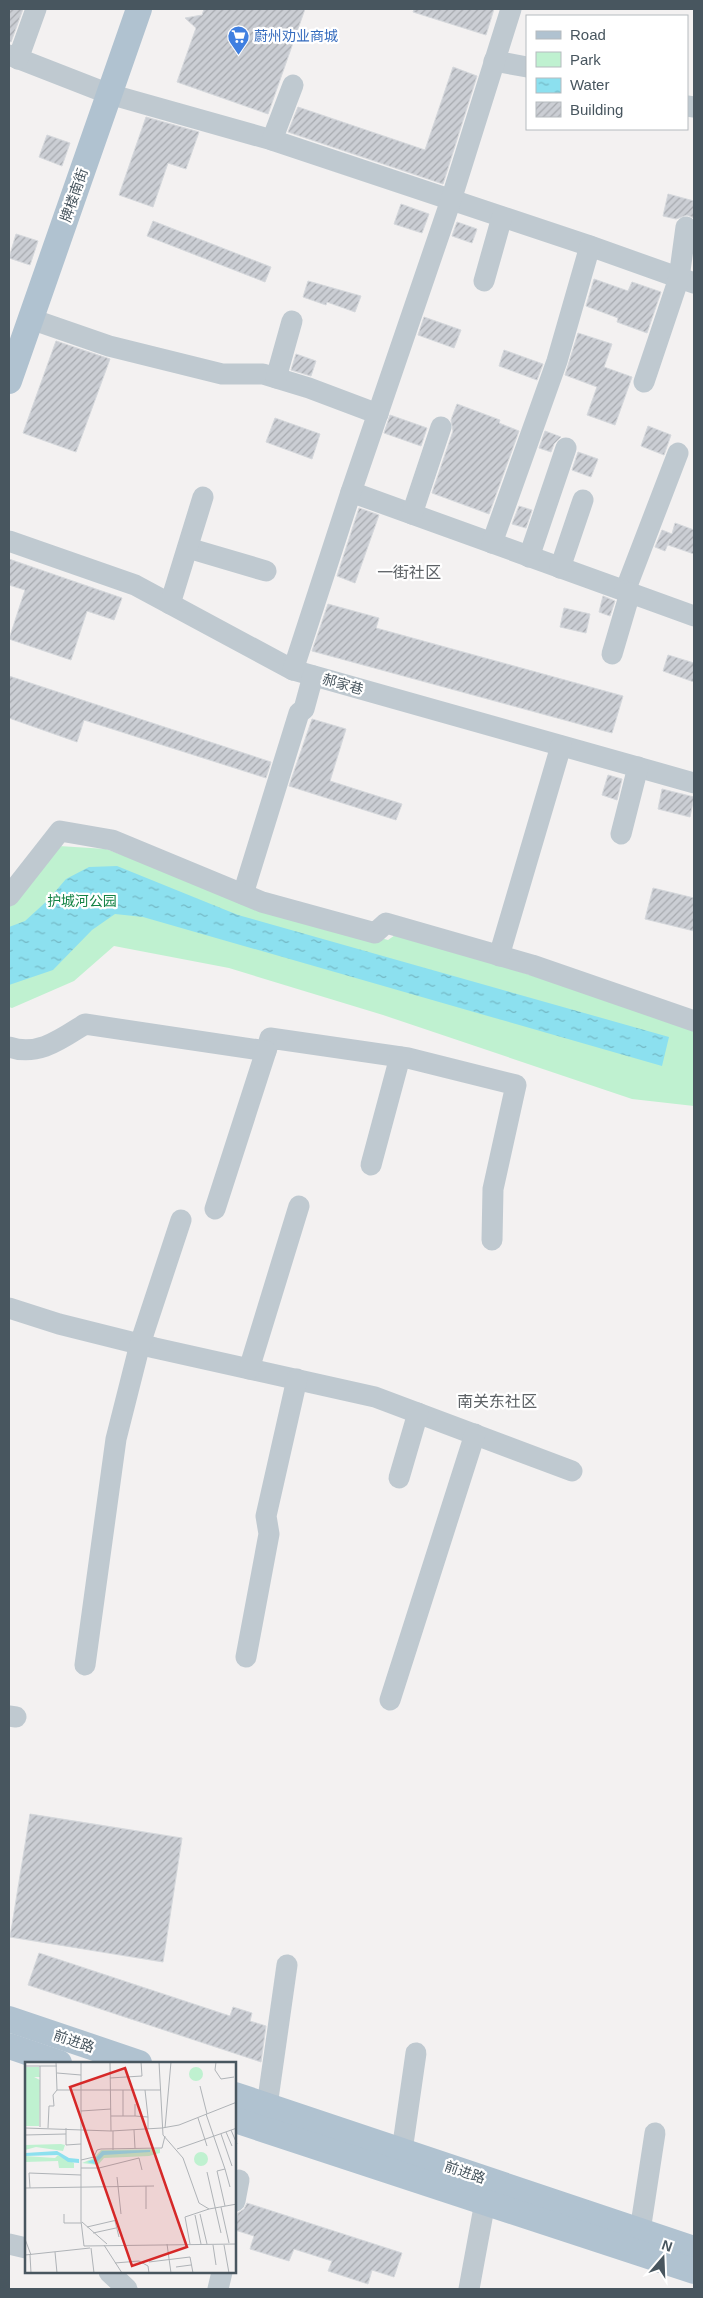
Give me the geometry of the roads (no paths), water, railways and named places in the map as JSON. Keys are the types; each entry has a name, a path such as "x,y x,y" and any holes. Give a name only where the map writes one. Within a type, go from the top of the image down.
{"main road":[{"name":"牌楼南街","path":"9,381 138,9"},
{"name":"前进路","path":"9,2020 136,2062"},
{"name":"前进路","path":"9,2046 56,2062"},
{"name":"前进路","path":"236,2095 402,2151 486,2191 694,2271"},
{"name":"前进路","path":"236,2120 486,2191 640,2231 694,2249"}],"street":[{"path":"36,9 13,57 109,94 272,140 502,216 686,280"},
{"path":"293,670 351,492 452,200 511,9"},
{"path":"494,61 526,67"},
{"path":"272,140 293,85"},
{"path":"484,281 502,216"},
{"path":"644,382 686,280 686,227"},
{"path":"492,543 557,361 590,246"},
{"path":"30,319 109,346 222,374 263,374 378,414"},
{"path":"276,378 292,321"},
{"path":"412,514 441,427"},
{"path":"530,556 566,448"},
{"path":"612,654 628,592 678,453"},
{"path":"351,492 694,616"},
{"path":"170,604 203,497"},
{"path":"560,568 583,500"},
{"name":"郝家巷","path":"9,541 135,585 293,670 694,783"},
{"path":"188,548 266,572"},
{"path":"243,894 299,713 304,709 313,676"},
{"path":"500,956 561,746"},
{"path":"621,834 638,767"},
{"path":"9,896 60,831 112,840 262,902 376,933 386,923 500,956 694,1021"},
{"path":"9,1047 16,1049 49,1047 85,1024 266,1051"},
{"path":"215,1209 270,1038 400,1057 516,1085 493,1189 492,1240"},
{"path":"370,1165 400,1057"},
{"path":"249,1368 299,1206"},
{"path":"85,1665 116,1439 140,1344 180,1220"},
{"path":"9,1308 59,1324 140,1344 375,1397 572,1471"},
{"path":"246,1657 269,1534 266,1516 297,1379"},
{"path":"398,1478 418,1413"},
{"path":"390,1700 475,1434"},
{"path":"267,2106 287,1965"},
{"path":"402,2151 416,2053"},
{"path":"640,2231 655,2133"},
{"path":"236,2196 239,2180"},
{"path":"469,2289 486,2191"},
{"path":"9,2244 25,2248"},
{"path":"110,2273 127,2289"},
{"path":"218,2289 222,2273"}],"water":[{"path":"117,866 238,915 669,1037 662,1066 143,917 115,914 92,930 53,970 9,985 9,927 25,921 48,900 66,879 89,867"}],"place":[{"name":"蔚州劝业商城","path":"238,55"}],"district":[{"name":"一街社区","path":"409,572"},
{"name":"南关东社区","path":"497,1401"}],"park label":[{"name":"护城河公园","path":"82,901"}]}
